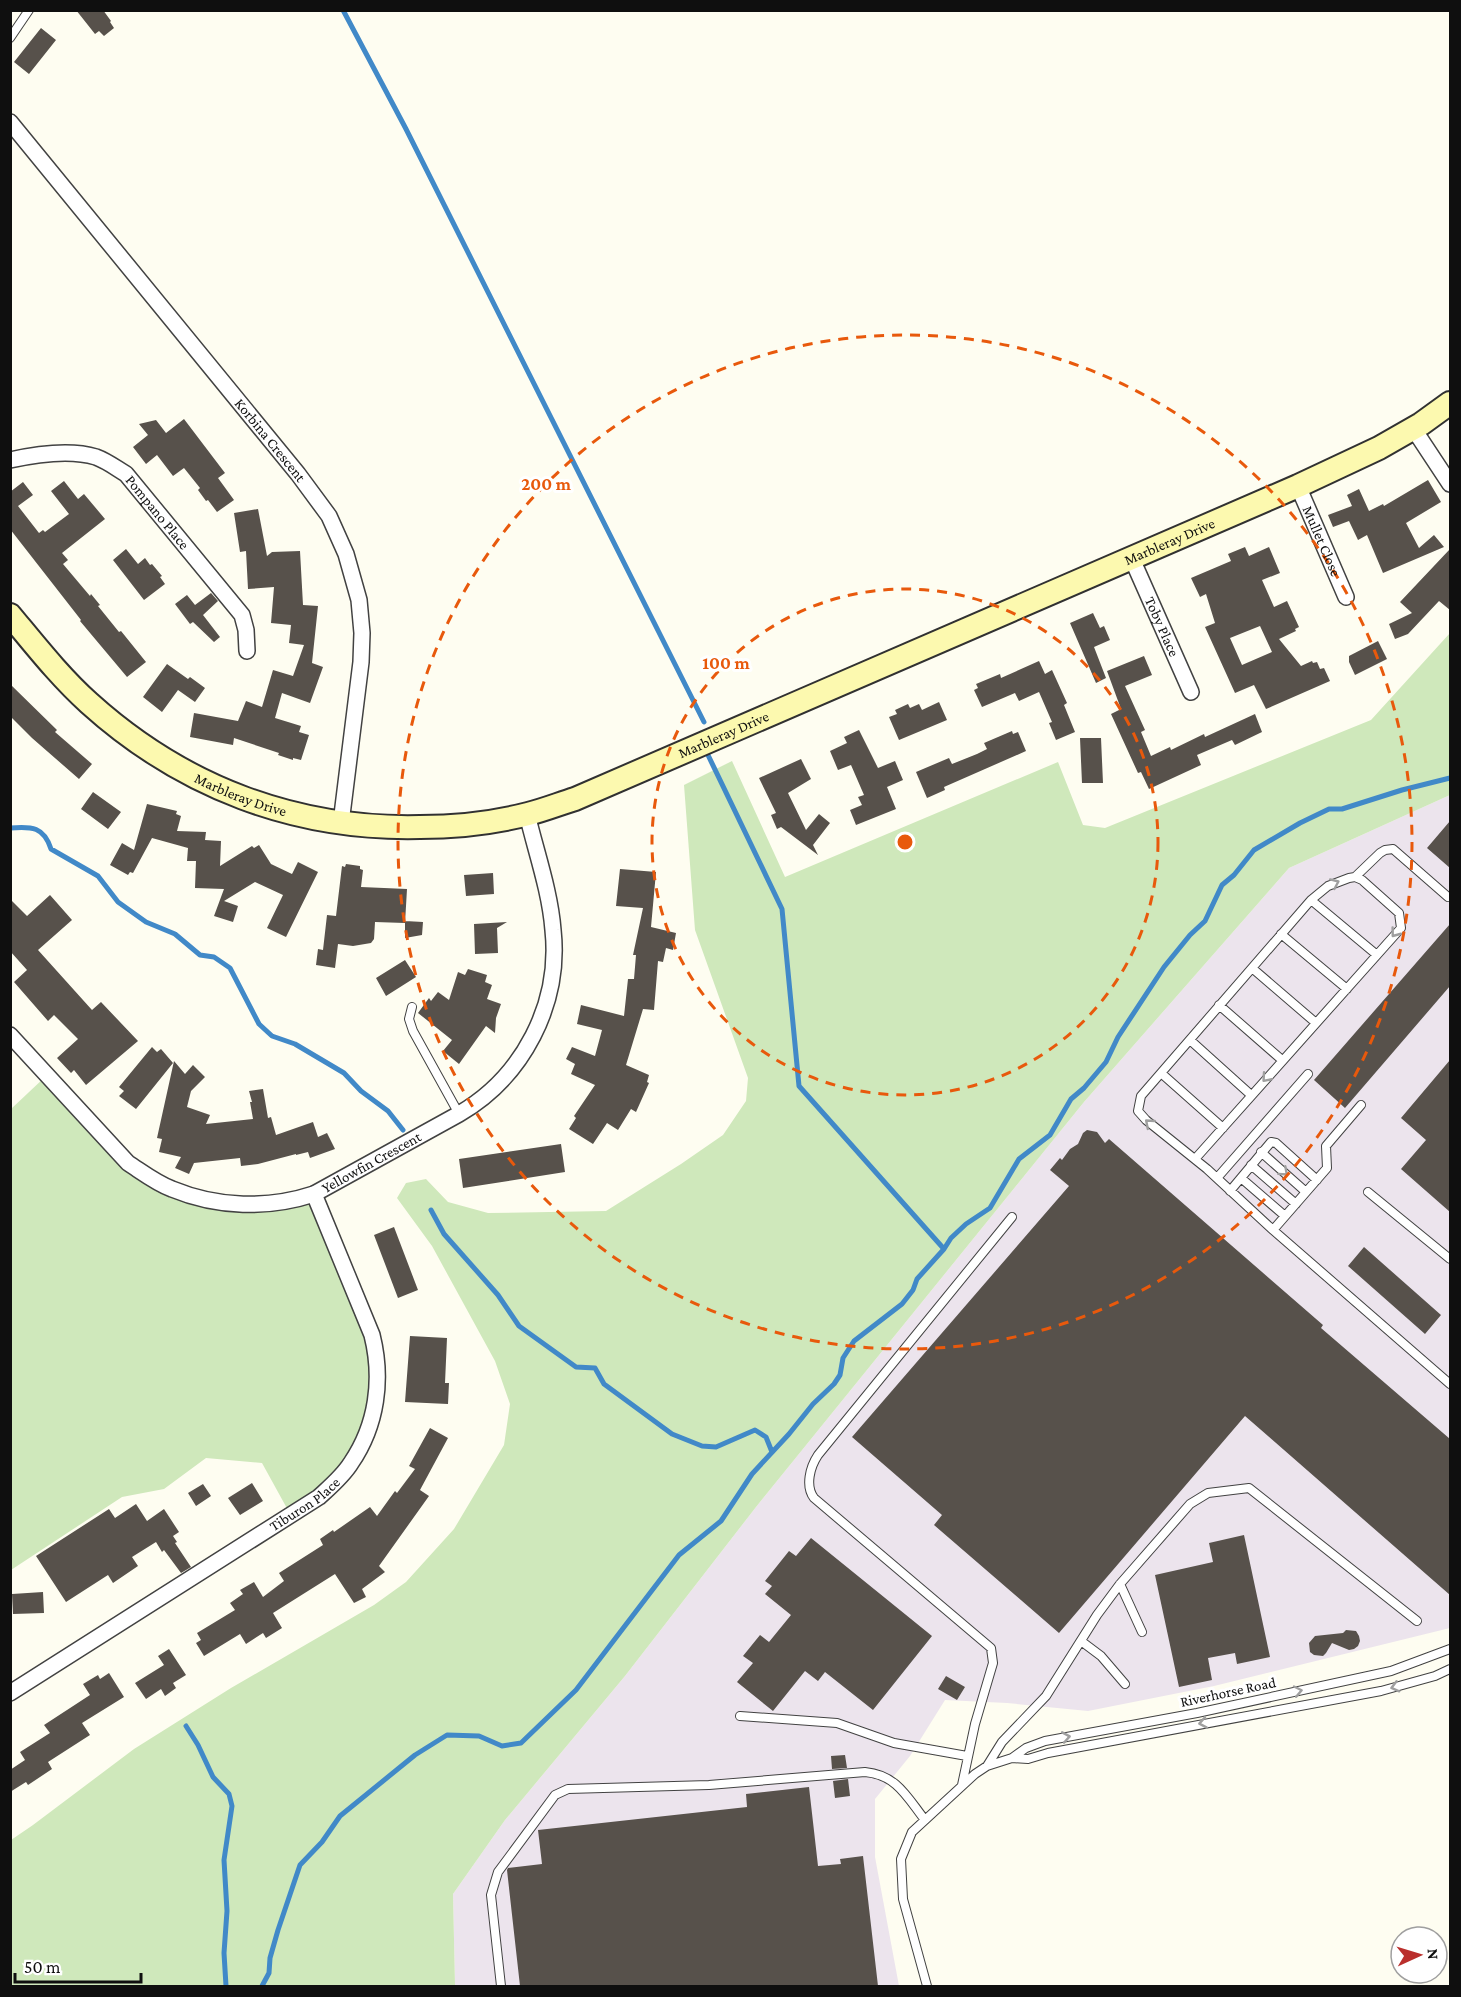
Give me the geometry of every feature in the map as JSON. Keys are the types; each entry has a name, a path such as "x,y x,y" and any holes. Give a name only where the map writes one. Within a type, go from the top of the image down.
{"street":[{"name":"Korbina Crescent","path":"10,122 298,474 329,516 346,554 359,600 362,633 361,662 341,823"},
{"name":"Marbleray Drive","path":"10,615 86,701 162,760 212,786 245,800 289,813 341,823 380,828 465,825 527,814 575,799 611,784 1298,486 1379,448 1450,403"},
{"path":"1413,428 1450,484"},
{"name":"Pompano Place","path":"10,460 51,454 85,455 108,463 126,474 242,615 246,630 247,651"},
{"name":"Mullet Close","path":"1298,486 1346,597"},
{"name":"Toby Place","path":"1132,559 1191,692"},
{"name":"Yellowfin Crescent","path":"10,1035 122,1157 150,1178 171,1189 222,1203 246,1204 290,1202 314,1194 459,1114 480,1100 507,1076 527,1047 543,1017 555,956 550,904 527,814"},
{"name":"Tiburon Place","path":"10,1693 320,1497 351,1464 370,1426 376,1402 377,1354 372,1335 314,1194"}],"lane":[{"path":"10,38 29,10"},
{"path":"1356,877 1380,853 1394,849 1448,897"},
{"path":"1195,1159 1401,928 1399,913 1362,880 1356,877 1349,878 1328,886 1311,900 1141,1096 1138,1111 1450,1384"},
{"path":"1311,900 1377,955"},
{"path":"1281,934 1347,989"},
{"path":"1252,968 1316,1023"},
{"path":"1220,1005 1282,1059"},
{"path":"412,1007 409,1019 413,1031 459,1114"},
{"path":"1190,1040 1251,1095"},
{"path":"1161,1073 1223,1128"},
{"path":"1217,1178 1308,1074"},
{"path":"1273,1230 1327,1167 1327,1144 1361,1105"},
{"path":"1230,1191 1269,1143 1276,1143 1317,1180"},
{"path":"1261,1152 1306,1192"},
{"path":"1251,1165 1296,1204"},
{"path":"1241,1178 1285,1216"},
{"path":"1368,1192 1450,1259"},
{"path":"962,1785 967,1756 993,1664 991,1648 814,1498 811,1494 809,1478 818,1455 1012,1217"},
{"path":"987,1766 1002,1742 1046,1696 1097,1615 1120,1584 1195,1500 1208,1493 1247,1487 1416,1621"},
{"path":"1120,1584 1142,1632"},
{"path":"1081,1641 1101,1656 1125,1684"},
{"name":"Riverhorse Road","path":"927,1986 903,1899 901,1859 912,1832 962,1785 987,1766 1012,1758 1026,1748 1045,1741 1197,1713 1391,1671 1450,1649"},
{"name":"Riverhorse Road","path":"1012,1758 1028,1759 1381,1691 1435,1676 1450,1669"},
{"path":"740,1716 837,1723 894,1743 967,1756"},
{"path":"501,1986 492,1887 498,1872 559,1792 568,1789 709,1785 866,1772 886,1776 896,1783 925,1820"}],"shaded area":[{"path":"1450,795 1450,1628 1214,1686 1088,1711 945,1700 910,1756 875,1799 875,1857 899,1986 456,1986 453,1894 505,1820 625,1676 756,1507 1084,1102 1289,868"}],"green space":[{"path":"1450,633 1450,795 1289,868 1084,1102 756,1507 625,1676 505,1820 453,1894 456,1986 11,1986 11,1840 134,1749 231,1688 374,1605 406,1582 454,1529 504,1445 510,1404 495,1361 432,1246 397,1198 406,1183 426,1179 448,1202 488,1213 606,1211 723,1135 746,1101 748,1078 695,930 684,785 732,761 785,877 1058,762 1083,825 1105,828 1371,720"},
{"path":"45,1077 110,1146 194,1199 313,1196 371,1337 374,1405 349,1464 289,1512 262,1463 206,1458 164,1489 122,1497 11,1570 11,1109"}],"building":[{"path":"76,10 103,10 114,28 104,36 99,31 95,34"},
{"path":"41,28 56,40 29,74 14,62"},
{"path":"184,419 225,473 218,478 234,500 217,512 208,500 206,501 198,490 200,488 184,468 173,476 157,455 146,464 133,447 148,435 139,424 156,420 166,433"},
{"path":"1428,480 1441,502 1406,523 1419,548 1434,535 1444,547 1383,573 1367,535 1358,540 1349,521 1333,527 1328,515 1352,506 1347,495 1359,489 1369,511 1383,504 1384,506"},
{"path":"64,481 78,499 84,494 105,519 62,553 68,560 63,564 90,596 91,594 119,632 121,631 146,662 127,677 80,621 10,529 10,492 23,482 33,495 18,506 39,533 43,530 45,532 69,514 51,491"},
{"path":"258,509 267,556 272,552 300,551 303,605 318,606 312,663 323,667 310,703 282,693 275,718 301,726 299,732 309,735 301,760 293,758 293,760 234,738 233,745 190,737 194,713 238,721 246,701 262,707 273,670 293,676 304,645 289,643 291,625 271,623 274,587 248,589 246,551 240,552 234,513"},
{"path":"1245,547 1249,556 1269,547 1280,573 1262,580 1274,607 1287,601 1299,627 1295,629 1296,631 1279,639 1301,666 1312,661 1317,662 1320,669 1324,668 1330,681 1266,709 1254,685 1235,693 1205,627 1215,623 1206,594 1200,597 1191,578 1231,561 1228,554","holes":["1260,626 1272,652 1242,665 1230,638"]},
{"path":"126,549 138,564 145,558 150,565 152,564 162,576 160,577 165,584 144,600 113,560"},
{"path":"1450,549 1450,610 1439,601 1408,634 1395,639 1389,624 1412,613 1400,602"},
{"path":"211,593 218,601 203,615 220,637 214,642 193,622 190,624 175,604 187,595 195,605"},
{"path":"1093,613 1100,628 1104,626 1110,640 1094,647 1106,678 1096,683 1070,623"},
{"path":"1378,641 1387,659 1355,675 1349,662 1349,656"},
{"path":"1144,656 1152,675 1125,686 1145,730 1141,732 1151,756 1170,747 1171,750 1204,734 1205,737 1255,714 1262,732 1235,745 1232,740 1197,755 1201,765 1149,789 1141,772 1138,773 1111,714 1121,709 1107,671"},
{"path":"1039,661 1045,674 1052,670 1067,703 1064,705 1075,732 1056,740 1049,723 1052,722 1039,692 1019,701 1015,693 982,707 974,690 978,688 976,684 1000,674 1001,678"},
{"path":"167,664 205,688 195,702 178,690 162,712 143,697"},
{"path":"10,684 57,730 55,732 92,764 79,779 10,716"},
{"path":"939,702 947,720 899,740 889,717 897,714 895,710 908,704 910,708 919,704 922,710"},
{"path":"859,730 878,768 895,761 903,780 887,787 896,809 856,825 850,810 862,805 858,797 864,795 851,765 838,770 830,751 847,743 844,737"},
{"path":"1012,731 1013,734 1018,732 1026,751 944,787 945,790 927,798 916,772 949,758 952,764 977,754 987,749 984,743"},
{"path":"1080,738 1101,738 1103,783 1082,783"},
{"path":"801,759 811,779 788,793 806,830 819,814 830,823 813,845 818,855 781,827 777,829 771,815 776,813 759,778"},
{"path":"93,792 121,812 108,829 81,809"},
{"path":"147,804 177,811 176,814 181,816 177,831 206,832 205,840 221,841 220,866 252,846 254,848 259,845 271,864 292,874 298,862 318,872 286,937 267,928 283,895 255,882 224,901 238,906 233,922 214,916 224,889 195,888 196,861 187,861 188,848 152,838 133,873 130,872 128,875 110,865 122,843 134,850"},
{"path":"1450,821 1450,868 1427,848"},
{"path":"346,864 360,866 363,870 361,887 407,889 405,923 375,922 374,939 371,943 353,946 338,944 335,968 316,965 318,949 323,950 327,915 336,916 342,866 345,867"},
{"path":"620,869 656,872 651,927 676,933 673,950 666,948 663,962 658,961 654,1010 643,1009 626,1065 649,1075 647,1082 649,1083 636,1112 631,1109 618,1130 607,1123 593,1144 569,1129 576,1118 574,1116 595,1085 571,1074 575,1064 566,1059 572,1047 595,1056 602,1030 577,1024 581,1005 624,1016 628,979 634,979 636,955 633,955 643,908 616,906"},
{"path":"493,873 494,894 466,896 464,875"},
{"path":"50,895 72,920 38,950 92,1010 101,1002 138,1041 86,1085 74,1070 71,1073 57,1058 78,1039 54,1015 48,1021 14,982 27,970 10,951 10,899 27,916"},
{"path":"405,921 423,922 422,935 405,938"},
{"path":"507,922 497,928 498,953 475,954 474,924"},
{"path":"1450,924 1450,986 1345,1108 1314,1080"},
{"path":"405,960 416,977 386,996 376,978"},
{"path":"468,969 487,975 485,982 492,985 487,999 501,1004 496,1018 495,1033 486,1026 459,1064 443,1051 452,1040 418,1013 429,998 431,1001 438,992 449,1000 458,972 465,975"},
{"path":"152,1047 157,1052 161,1049 173,1063 136,1109 119,1096 124,1091 119,1087"},
{"path":"1450,1060 1450,1212 1401,1169 1426,1140 1401,1118"},
{"path":"174,1061 185,1074 193,1065 205,1077 191,1091 187,1107 210,1115 206,1124 253,1119 249,1091 263,1089 268,1118 271,1117 276,1135 313,1122 318,1137 327,1133 335,1149 310,1158 308,1152 241,1166 240,1158 194,1163 189,1174 175,1168 181,1157 159,1152 162,1139 157,1138"},
{"path":"1087,1130 1097,1132 1105,1143 1109,1139 1323,1325 1321,1328 1450,1439 1450,1595 1245,1416 1059,1633 934,1525 942,1515 852,1437 1069,1186 1050,1170 1060,1158 1062,1160 1070,1149 1078,1144"},
{"path":"561,1144 565,1172 463,1188 459,1159"},
{"path":"394,1227 418,1290 398,1298 374,1235"},
{"path":"1364,1247 1441,1315 1425,1334 1348,1266"},
{"path":"410,1336 447,1338 445,1383 449,1383 448,1404 405,1402"},
{"path":"430,1428 448,1438 420,1490 429,1496 379,1566 385,1572 362,1589 366,1597 354,1603 335,1574 273,1613 282,1628 266,1638 263,1633 246,1644 240,1634 204,1656 196,1643 201,1640 197,1633 235,1610 230,1603 243,1594 240,1590 254,1582 263,1597 284,1581 279,1573 323,1545 320,1539 370,1507 377,1516 415,1469 409,1466"},
{"path":"252,1483 263,1501 240,1515 228,1498"},
{"path":"203,1484 211,1496 196,1506 188,1493"},
{"path":"136,1504 147,1521 164,1509 179,1532 173,1536 177,1542 175,1543 191,1567 181,1573 156,1542 132,1557 138,1566 113,1583 108,1575 66,1602 36,1556 109,1509 115,1518"},
{"path":"1244,1535 1270,1657 1237,1664 1235,1653 1208,1658 1212,1680 1179,1687 1155,1575 1213,1562 1209,1543"},
{"path":"811,1538 932,1636 873,1710 825,1672 818,1681 805,1671 773,1711 737,1682 753,1663 743,1656 760,1635 769,1642 791,1615 765,1594 772,1586 765,1581 789,1551 796,1556"},
{"path":"43,1592 44,1613 13,1614 12,1594"},
{"path":"1346,1630 1356,1631 1359,1636 1360,1641 1354,1649 1349,1650 1332,1643 1323,1656 1310,1652 1309,1643 1315,1636 1343,1633"},
{"path":"169,1649 186,1675 173,1683 176,1688 165,1696 161,1689 146,1699 135,1683 164,1665 158,1656"},
{"path":"109,1673 124,1697 82,1723 90,1735 48,1762 52,1769 28,1785 26,1782 10,1792 10,1770 25,1760 20,1752 50,1733 44,1725 90,1695 83,1684 98,1675 100,1679"},
{"path":"946,1676 965,1687 957,1700 938,1689"},
{"path":"845,1755 847,1768 832,1769 831,1756"},
{"path":"848,1779 850,1796 835,1798 833,1781"},
{"path":"809,1787 818,1866 841,1864 840,1859 863,1856 878,1986 520,1986 507,1870 508,1868 542,1864 538,1830 747,1807 746,1794"}],"waterway":[{"path":"343,10 406,129 704,722"},
{"path":"708,755 782,909 799,1086 944,1249"},
{"path":"262,1986 269,1973 270,1958 278,1930 300,1865 322,1842 340,1816 415,1755 447,1735 479,1736 502,1746 521,1743 576,1690 679,1555 721,1521 752,1474 813,1404 834,1384 840,1375 843,1358 854,1341 902,1304 913,1290 917,1279 951,1238 966,1224 990,1208 1019,1159 1050,1135 1071,1099 1084,1088 1106,1062 1118,1037 1164,967 1190,935 1205,921 1222,885 1234,875 1254,850 1329,809 1342,809 1450,778"},
{"path":"10,828 25,827 41,832 51,849 98,876 118,902 146,922 175,934 200,955 214,957 230,968 259,1024 272,1036 295,1044 344,1073 361,1091 388,1111 403,1130"},
{"path":"431,1210 444,1234 498,1295 519,1326 576,1367 595,1368 604,1384 672,1434 702,1446 716,1447 755,1430 766,1437 772,1452"},
{"path":"186,1726 213,1777 229,1794 232,1806 224,1860 227,1911 224,1953 226,1986"}]}
